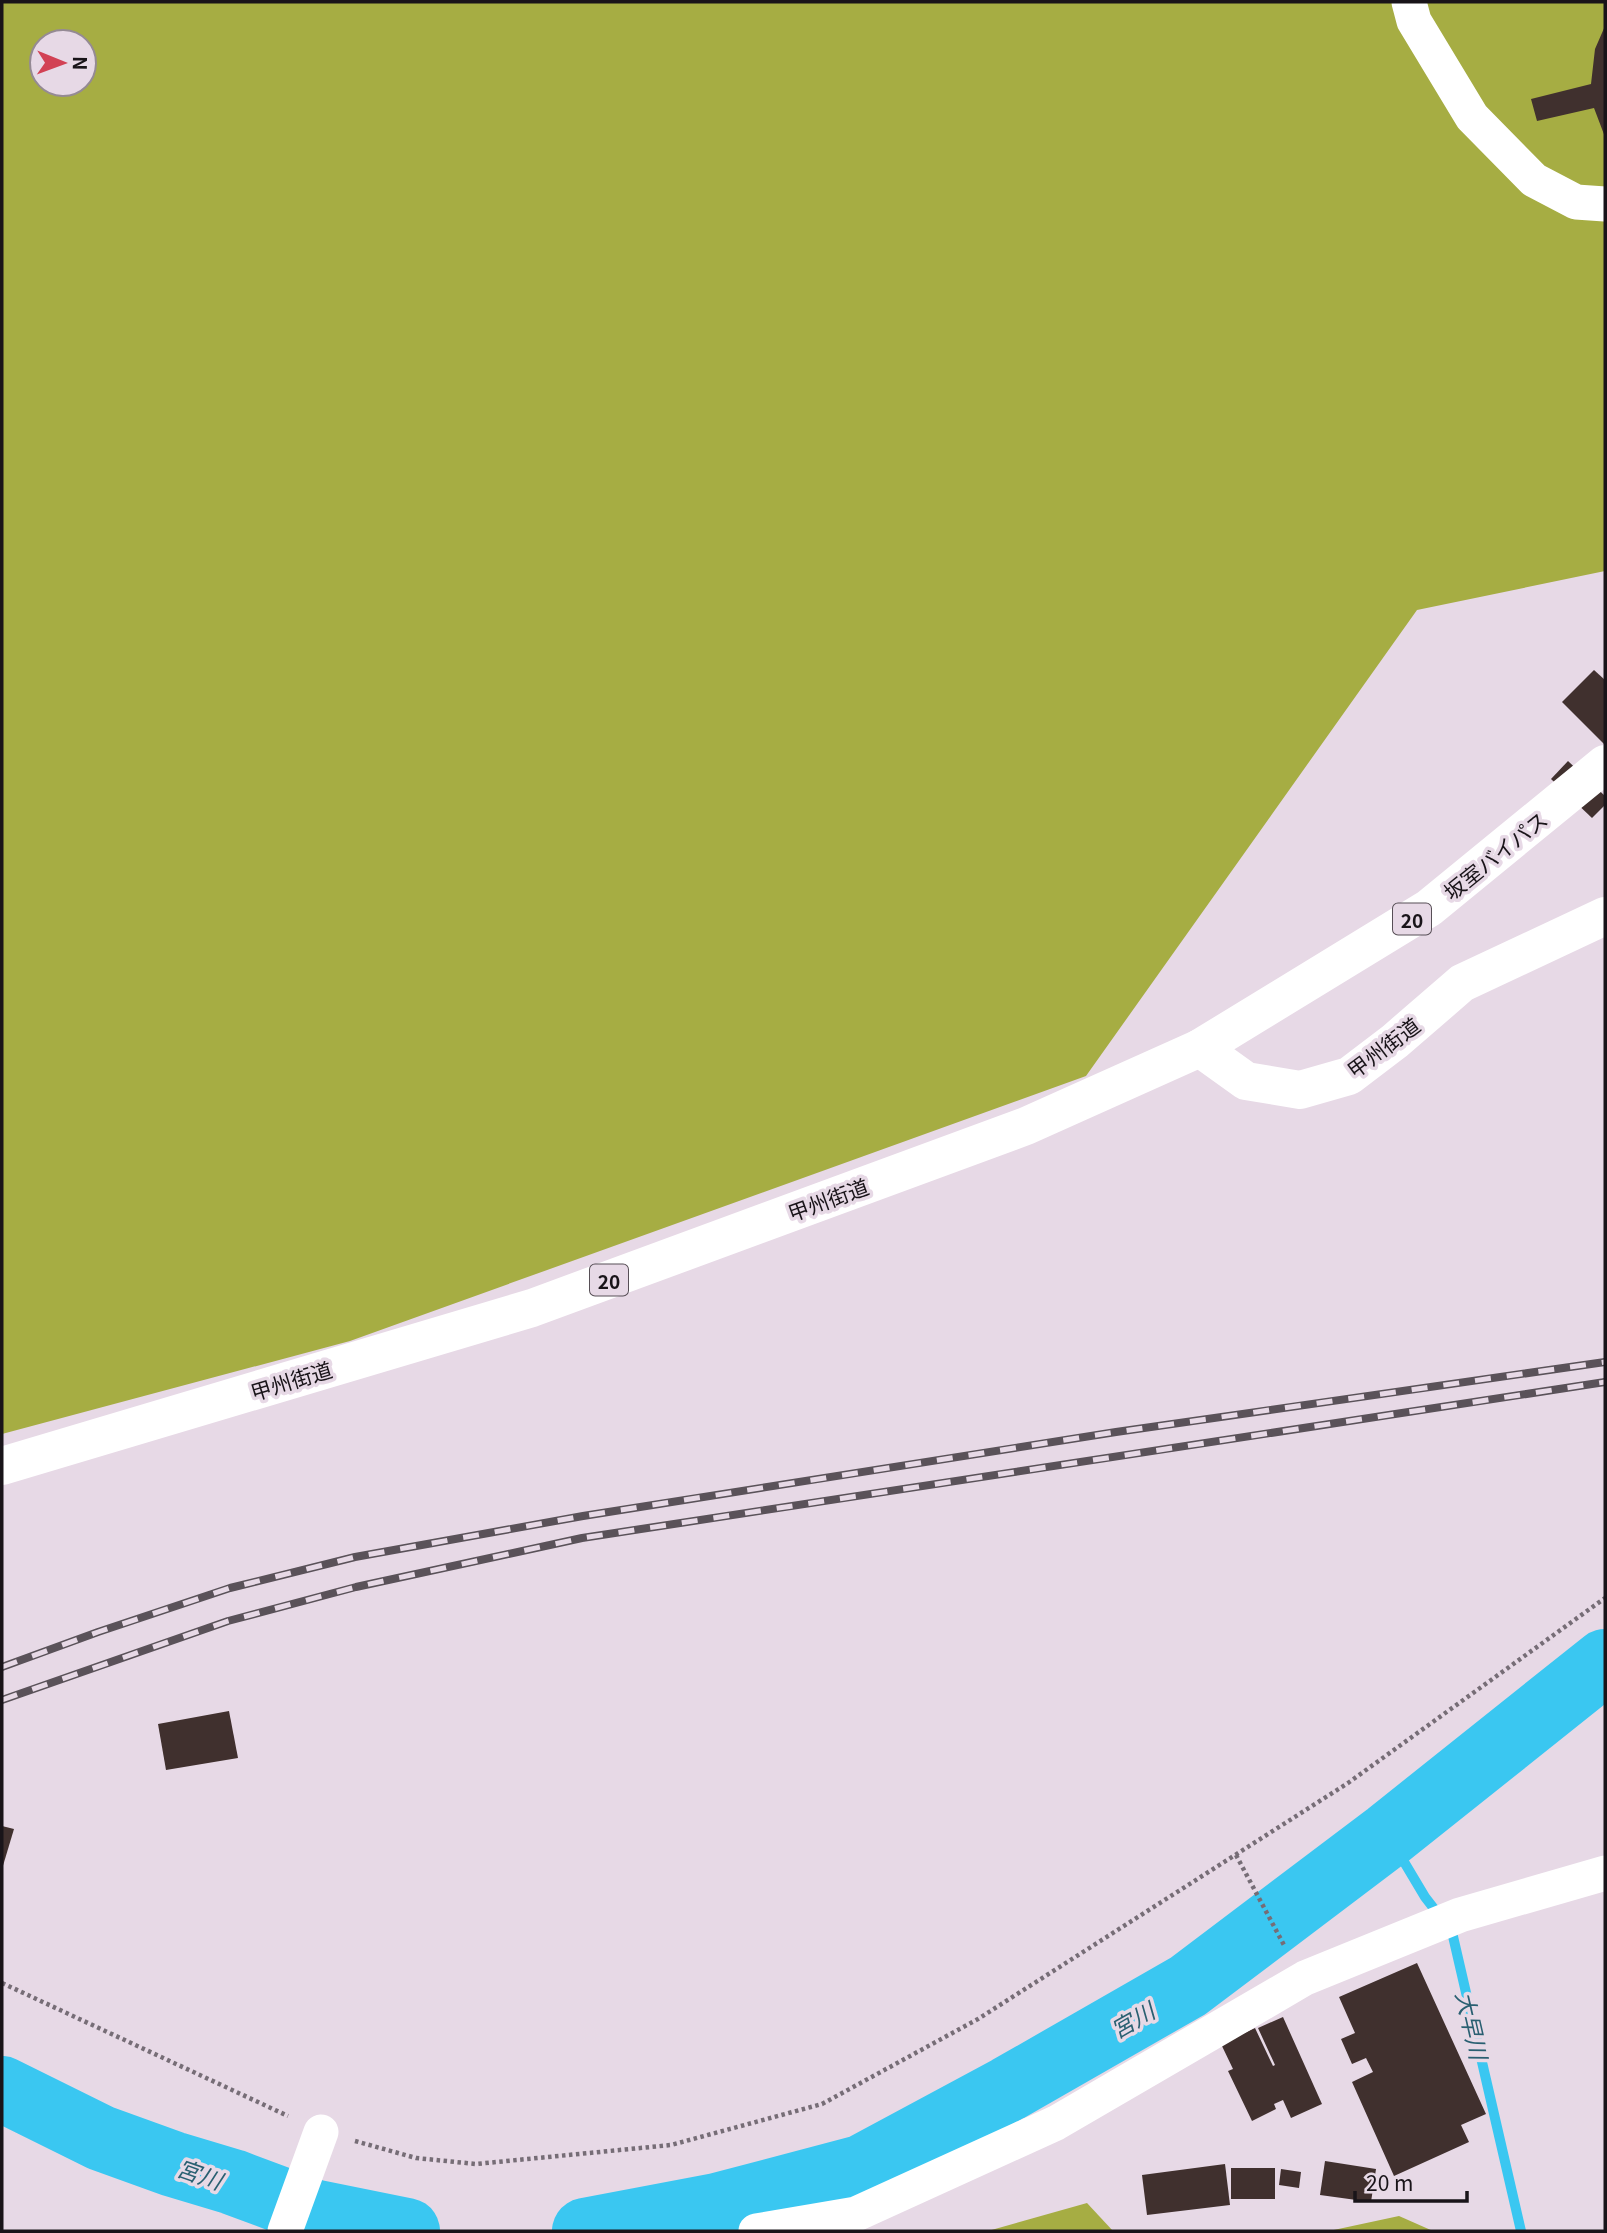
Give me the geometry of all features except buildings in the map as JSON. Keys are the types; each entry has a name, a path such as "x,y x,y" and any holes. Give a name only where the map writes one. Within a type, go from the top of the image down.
{"main road":[{"name":"坂室バイパス","path":"1200,1048 1429,908 1605,764"},
{"name":"甲州街道","path":"2,1466 532,1308 1026,1126 1200,1048 1246,1081 1300,1090 1349,1076 1395,1041 1462,983 1605,916"}],"street":[{"path":"1409,2 1414,21 1472,117 1534,180 1576,202 1605,204"},
{"path":"756,2231 856,2214 1056,2123 1305,1978 1461,1915 1605,1872"},
{"path":"285,2231 321,2132"}],"path":[{"path":"2,1983 321,2132 416,2158 476,2164 671,2144 822,2104 978,2019 1348,1783 1605,1598"},
{"path":"1236,1855 1289,1954"}],"green space":[{"path":"2,2 1605,2 1605,571 1417,610 1086,1076 350,1341 2,1434"},
{"path":"1087,2203 1113,2231 988,2231"},
{"path":"1399,2216 1433,2231 1329,2231"}],"waterway":[{"name":"宮川","path":"585,2231 717,2206 861,2168 1008,2089 1188,1986 1388,1835 1605,1662"},
{"name":"大早川","path":"1388,1835 1425,1897 1452,1932 1521,2231"},
{"name":"宮川","path":"2,2089 101,2138 173,2164 233,2182 313,2212 407,2231"}],"railway":[{"path":"2,1667 230,1588 355,1557 583,1516 1116,1432 1605,1362"},
{"path":"2,1700 228,1621 356,1587 582,1538 1605,1382"}]}
